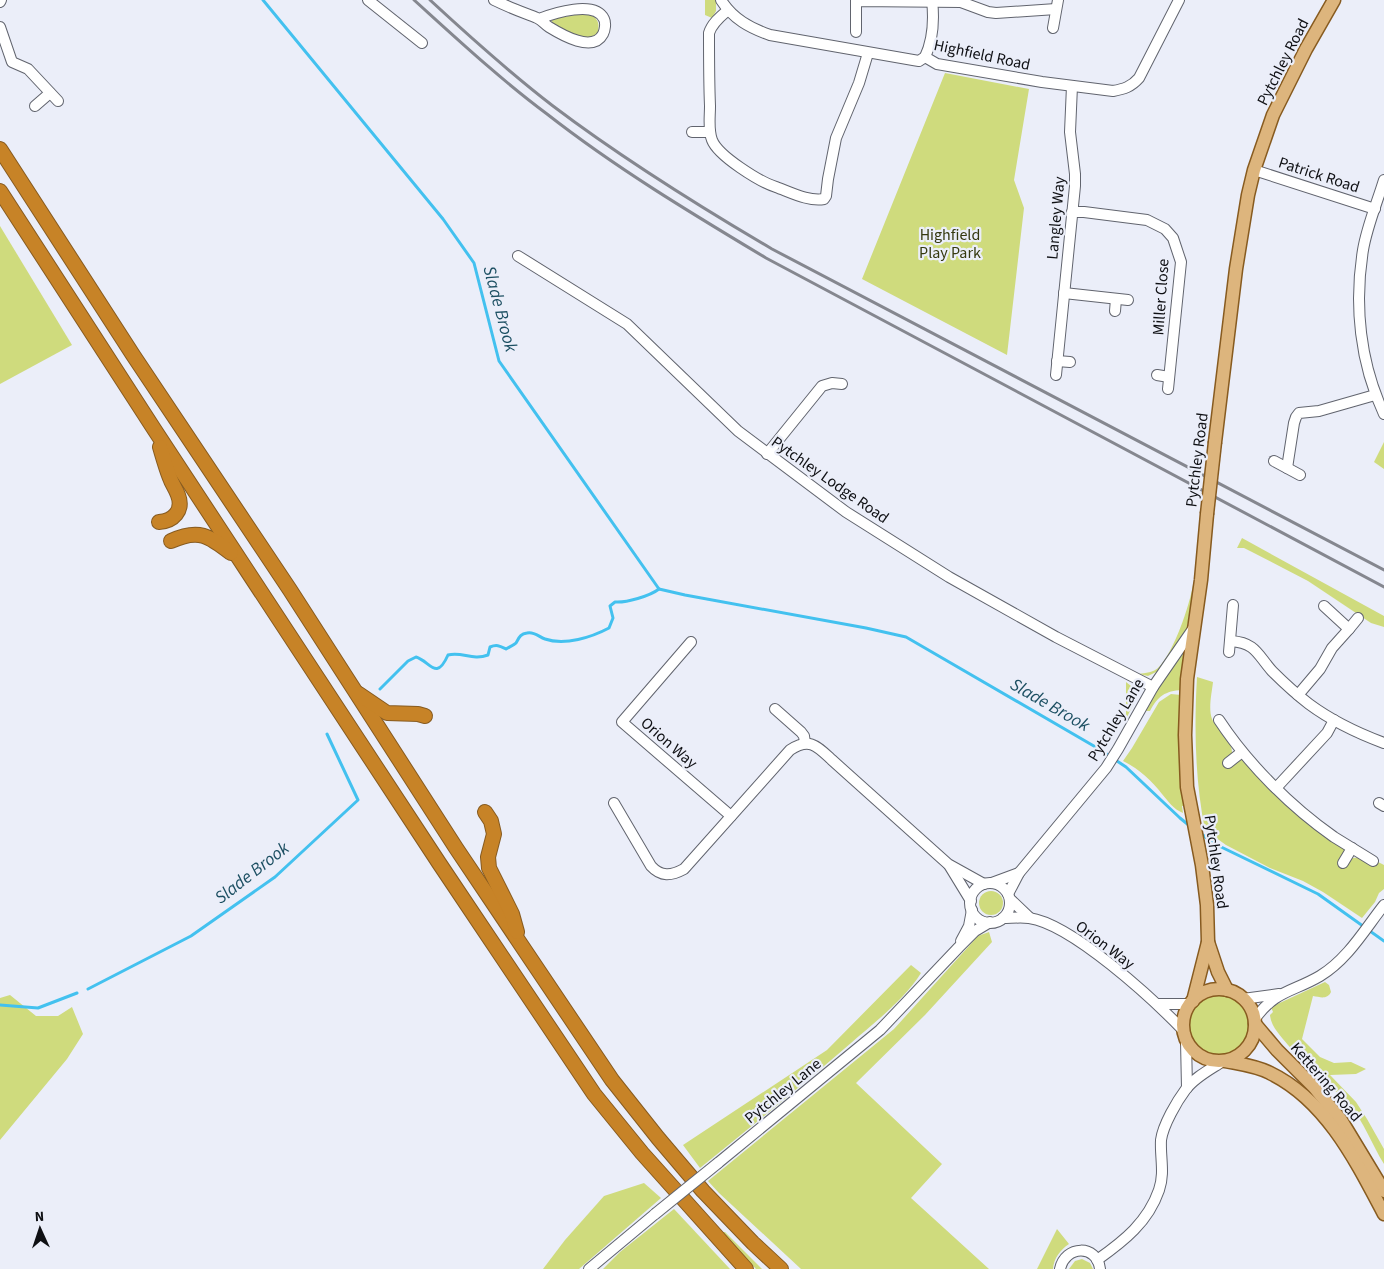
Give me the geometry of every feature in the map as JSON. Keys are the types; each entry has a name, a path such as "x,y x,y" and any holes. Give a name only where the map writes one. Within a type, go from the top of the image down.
{"highway":[{"path":"0,149 139,364 290,590 522,948 612,1080 703,1191 753,1243 782,1269"},
{"path":"0,191 154,430 594,1094 642,1153 746,1269"},
{"path":"154,430 170,479 179,496 180,505 175,516 168,521 159,522"},
{"path":"171,541 193,534 210,537 240,560"},
{"path":"354,691 387,713 425,716"},
{"path":"485,812 491,821 494,834 488,857 489,868 512,914 522,948"}],"main road":[{"name":"Pytchley Road","path":"1227,990 1218,972 1208,942 1207,905 1200,851 1187,787 1185,735 1188,679 1236,269 1248,195 1254,170 1273,115 1306,49 1334,0"},
{"name":"Pytchley Road","path":"1191,1002 1208,942"},
{"path":"1227,990 1243,999 1250,1008 1254,1022 1253,1036 1247,1048 1237,1056 1224,1061 1214,1061 1198,1054 1185,1036 1185,1012 1191,1002 1208,991 1227,990"},
{"name":"Kettering Road","path":"1254,1022 1279,1052 1314,1087 1341,1120 1384,1191"},
{"name":"Kettering Road","path":"1224,1061 1269,1072 1298,1090 1315,1106 1331,1124 1361,1171 1384,1214"}],"street":[{"path":"368,0 422,43"},
{"path":"494,0 540,19 547,26 586,43 597,41 604,33 604,18 600,14 587,9 563,12 540,19"},
{"name":"Highfield Road","path":"722,0 728,10 741,22 770,35 919,61 925,57 937,64 1113,91 1124,90 1139,78 1179,0"},
{"path":"856,32 856,0 961,2 996,14 1057,5 1053,28"},
{"path":"925,57 929,45 932,22 932,1"},
{"path":"728,10 719,18 709,33 710,132 712,140 717,149 754,177 768,184 812,199 824,199 826,196 830,165 838,132 868,53"},
{"path":"0,27 12,62 28,69 58,101"},
{"name":"Langley Way","path":"1056,376 1076,174 1070,132 1072,86"},
{"path":"35,106 50,93"},
{"path":"692,132 710,132"},
{"name":"Patrick Road","path":"1254,170 1375,209"},
{"path":"1384,180 1363,248 1359,297 1362,343 1375,395 1384,414"},
{"name":"Miller Close","path":"1072,212 1147,220 1165,229 1173,238 1181,262 1168,389"},
{"name":"Pytchley Lodge Road","path":"518,256 627,324 738,431 846,512 924,562 1043,630 1153,688"},
{"path":"1064,293 1128,300"},
{"path":"1115,311 1116,299"},
{"path":"1057,361 1070,362"},
{"path":"1157,375 1169,377"},
{"path":"767,454 822,386 832,383 842,384"},
{"path":"1287,468 1294,423 1299,413 1319,411 1375,395"},
{"path":"1274,462 1300,475"},
{"path":"1229,652 1233,605"},
{"path":"1324,606 1349,629"},
{"path":"1298,694 1320,669 1332,648 1358,618"},
{"name":"Pytchley Lane","path":"1009,896 1019,873 1106,768 1153,688 1195,626"},
{"path":"1231,641 1243,643 1256,650 1272,670 1298,694 1334,720 1384,743"},
{"name":"Orion Way","path":"691,642 622,722 731,816"},
{"path":"774,709 801,732 805,743"},
{"path":"1219,720 1242,752 1276,788 1308,817 1373,861"},
{"path":"1276,788 1328,733 1334,720"},
{"path":"614,803 651,866 658,874 676,874 684,869 790,750 805,743 817,746 948,864 988,883 1004,888 1009,896 1010,906 1003,918 990,922 978,918 948,864"},
{"path":"1228,763 1242,752"},
{"path":"1343,863 1352,848"},
{"path":"971,906 972,894 977,888 1019,873"},
{"name":"Orion Way","path":"1009,896 1030,918"},
{"path":"1254,1022 1262,1008 1280,994 1320,976 1344,958 1384,905"},
{"name":"Pytchley Lane","path":"959,947 968,926 971,906"},
{"name":"Orion Way","path":"1003,918 1030,918 1058,928 1103,959 1158,1004 1185,1036"},
{"name":"Pytchley Lane","path":"589,1269 880,1030 959,947 976,931 990,922"},
{"path":"1243,999 1280,994"},
{"path":"1158,1004 1191,1002"},
{"path":"1185,1036 1188,1059 1187,1088"},
{"path":"1060,1269 1062,1261 1074,1251 1082,1250 1091,1254 1098,1264 1144,1220 1159,1190 1162,1178 1161,1140 1165,1126 1187,1088 1224,1061"}],"green space":[{"path":"705,0 716,0 716,11 712,18 705,15"},
{"path":"586,13 593,16 599,25 598,32 593,36 582,37 575,35 552,23 552,19"},
{"name":"Highfield Play Park","path":"945,73 1029,89 1014,180 1024,208 1007,355 862,279"},
{"path":"0,226 72,345 0,384"},
{"path":"1384,442 1384,469 1374,462"},
{"path":"1242,538 1384,616 1384,627 1371,623 1308,581 1244,548 1237,548"},
{"path":"1193,585 1186,634 1160,670 1148,676 1139,674 1158,668 1164,661 1175,641"},
{"path":"1185,649 1182,690 1163,695 1150,711 1146,711 1162,680"},
{"path":"1197,677 1213,682 1210,705 1212,719 1225,735 1232,749 1232,754 1244,759 1344,848 1349,861 1352,858 1364,858 1384,865 1384,889 1379,893 1375,902 1362,918 1323,892 1303,881 1270,868 1226,845 1205,830 1196,754"},
{"path":"1126,682 1136,690 1138,695 1126,719"},
{"path":"1171,694 1181,695 1181,751 1187,806 1182,806 1183,813 1171,805 1144,775 1123,761 1159,702"},
{"path":"991,891 1000,894 1003,903 1000,912 991,915 982,912 979,903 982,894"},
{"path":"989,932 992,942 925,1015 856,1083 942,1164 911,1198 989,1269 801,1269 708,1181 894,1029 978,936"},
{"path":"911,965 921,973 907,992 889,1010 795,1091 700,1168 683,1145 827,1050"},
{"path":"1325,982 1329,985 1331,992 1325,997 1313,996 1302,1039 1320,1057 1334,1063 1351,1062 1366,1069 1356,1074 1330,1075 1356,1102 1367,1119 1384,1149 1384,1164 1354,1111 1295,1053 1272,1023 1270,1015 1273,1012 1271,1007"},
{"path":"10,995 36,1016 58,1016 72,1007 83,1034 67,1059 0,1140 0,998"},
{"path":"1219,995 1236,1000 1244,1008 1249,1025 1244,1042 1236,1050 1219,1055 1202,1050 1194,1042 1189,1025 1194,1008 1202,1000"},
{"path":"644,1183 661,1198 579,1269 543,1269 565,1240 604,1196"},
{"path":"674,1209 730,1269 603,1269 620,1252"},
{"path":"1057,1229 1069,1244 1058,1255 1053,1269 1037,1269"},
{"path":"721,1232 725,1232 762,1269 756,1269"},
{"path":"1082,1259 1090,1263 1093,1269 1069,1269 1075,1261"}],"waterway":[{"name":"Slade Brook","path":"263,0 443,219 474,263 499,361 659,589"},
{"name":"Slade Brook","path":"380,689 408,661 416,657 436,669 444,663 448,655 458,654 482,657 488,655 490,647 498,646 506,649 516,643 521,635 527,633 534,633 545,639 561,642 578,640 595,634 609,628 613,618 610,606 615,602 638,598 659,589 906,637 1099,749 1126,767 1191,827"},
{"name":"Slade Brook","path":"88,989 191,936 275,877 358,800 327,734"},
{"name":"Slade Brook","path":"1200,833 1215,844 1318,894 1384,941"},
{"name":"Slade Brook","path":"0,1005 38,1008 77,993"}],"railway":[{"path":"414,0 496,73 573,134 654,189 766,258 1384,587"},
{"path":"430,0 521,81 579,126 633,163 772,249 1384,570"}]}
